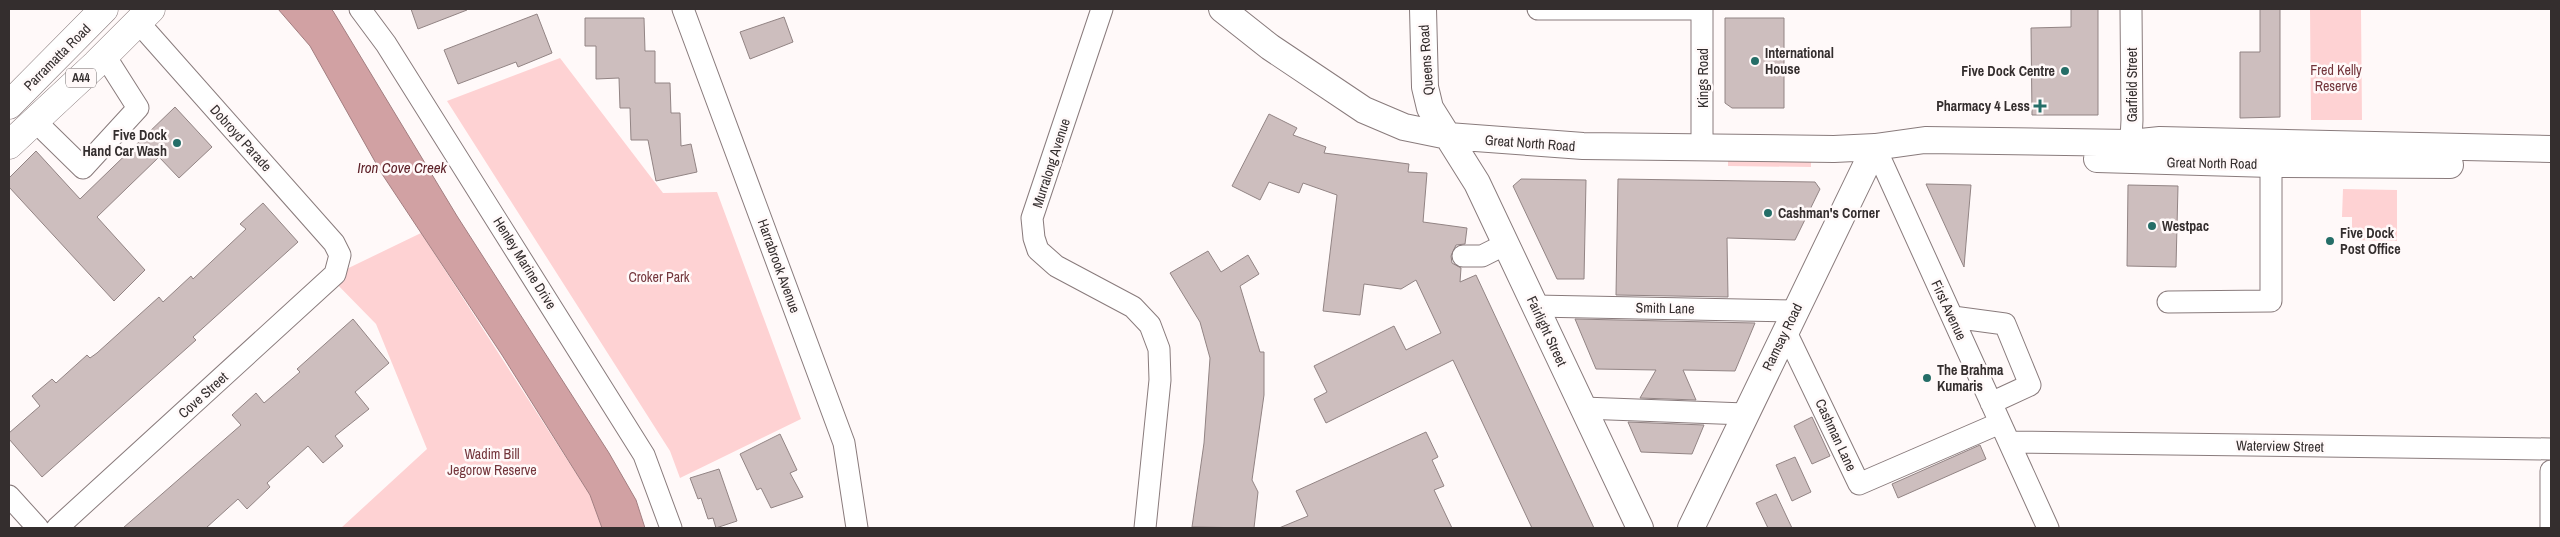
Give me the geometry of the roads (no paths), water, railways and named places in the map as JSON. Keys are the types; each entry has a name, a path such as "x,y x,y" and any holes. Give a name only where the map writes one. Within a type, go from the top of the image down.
{"highway":[{"name":"Parramatta Road","path":"9,105 104,9"},
{"name":"A44","path":"9,146 145,16"}],"main road":[{"name":"Great North Road","path":"1222,9 1270,47 1364,110 1404,127 1448,136 1583,146 1834,149 1874,147 1925,157 2065,158 2131,152 2270,164 2551,166"},
{"name":"Queens Road","path":"1423,9 1425,87 1430,108 1448,136"},
{"name":"Fairlight Street","path":"1448,136 1472,173 1640,528"},
{"name":"Great North Road","path":"2131,152 2160,140 2551,149"},
{"name":"Ramsay Road","path":"1692,528 1874,147"}],"street":[{"name":"Henley Marine Drive","path":"360,9 391,52 644,455 671,528"},
{"name":"Harrabrook Avenue","path":"683,9 844,443 857,528"},
{"name":"Murralong Avenue","path":"1102,9 1032,218 1034,238 1038,250 1056,266 1134,307 1150,325 1159,349 1160,380 1145,528"},
{"path":"1538,9 1694,9"},
{"name":"Kings Road","path":"1702,9 1702,148"},
{"name":"Garfield Street","path":"2131,9 2131,152"},
{"name":"Dobroyd Parade","path":"145,16 334,243 340,256"},
{"path":"35,121 83,168 138,108 105,56"},
{"name":"First Avenue","path":"1874,147 2048,528"},
{"path":"2168,302 2271,301 2270,164"},
{"path":"1463,256 1482,256 1506,244"},
{"name":"Cove Street","path":"57,528 335,274 340,256"},
{"name":"Smith Lane","path":"1535,306 1790,321"},
{"path":"1953,317 2005,324 2030,385 1991,403"},
{"name":"Cashman Lane","path":"1790,321 1859,484 2000,423"},
{"path":"1583,408 1745,414"},
{"name":"Waterview Street","path":"2009,442 2551,449"},
{"path":"2551,470 2551,528"},
{"path":"9,496 38,528"}],"water":[{"name":"Iron Cove Creek","path":"278,9 331,9 333,11 457,216 609,453 636,500 645,528 602,528 590,495 502,355 382,174 310,46"}],"place":[{"name":"International House","path":"1755,61"},
{"name":"Five Dock Centre","path":"2065,71"},
{"name":"Pharmacy 4 Less","path":"2040,106"},
{"name":"Five Dock Hand Car Wash","path":"177,143"},
{"name":"Cashman's Corner","path":"1768,213"},
{"name":"Westpac","path":"2152,226"},
{"name":"Five Dock Post Office","path":"2330,241"},
{"name":"The Brahma Kumaris","path":"1927,378"}],"park label":[{"name":"Fred Kelly Reserve","path":"2336,78"},
{"name":"Croker Park","path":"659,277"},
{"name":"Wadim Bill Jegorow Reserve","path":"492,462"}]}
